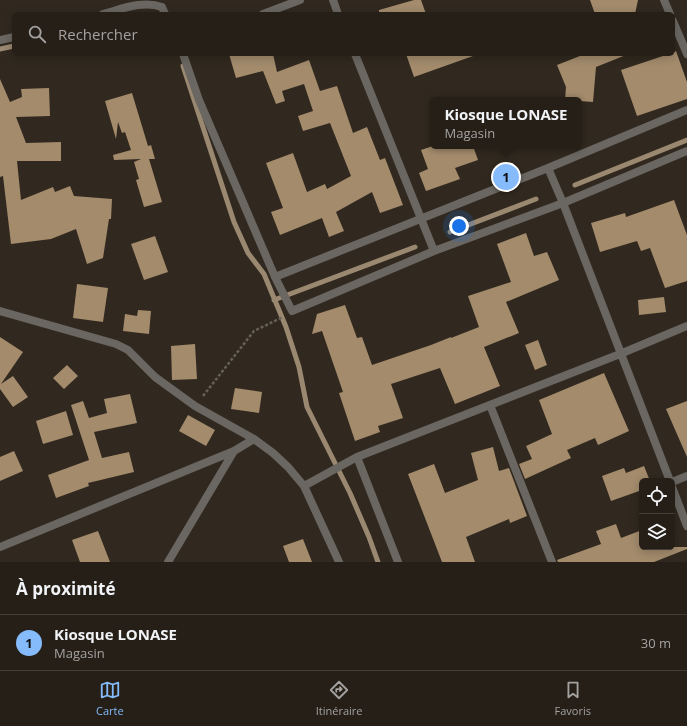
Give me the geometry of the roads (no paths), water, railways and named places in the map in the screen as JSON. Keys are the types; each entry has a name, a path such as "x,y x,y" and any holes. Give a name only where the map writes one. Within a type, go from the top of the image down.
{"street":[{"path":"268,12 300,0"},
{"path":"333,0 337,12"},
{"path":"664,0 669,12"},
{"path":"111,12 144,4 154,4 162,7 164,12"},
{"path":"675,26 687,54"},
{"path":"0,40 12,37"},
{"path":"184,56 199,100 275,277 292,310 434,251 563,203 687,151"},
{"path":"356,56 434,251"},
{"path":"275,277 548,168 687,110"},
{"path":"548,168 563,203 620,354 669,478"},
{"path":"0,311 116,344 128,350 155,377 195,406 254,439 273,453 288,467 304,486 340,562"},
{"path":"304,486 357,457 620,354 687,326"},
{"path":"490,405 552,562"},
{"path":"0,546 234,451 254,439"},
{"path":"168,562 234,451"},
{"path":"357,457 398,562"},
{"path":"675,480 687,476"},
{"path":"675,495 687,526"}],"waterway":[{"path":"0,49 12,46"},
{"path":"183,66 234,222 248,253 264,274 286,327 299,367 307,407 350,493 378,562"},
{"path":"575,185 687,140"},
{"path":"450,232 536,199"},
{"path":"274,300 415,247"}],"place":[{"name":"Kiosque LONASE","path":"506,177"}]}
